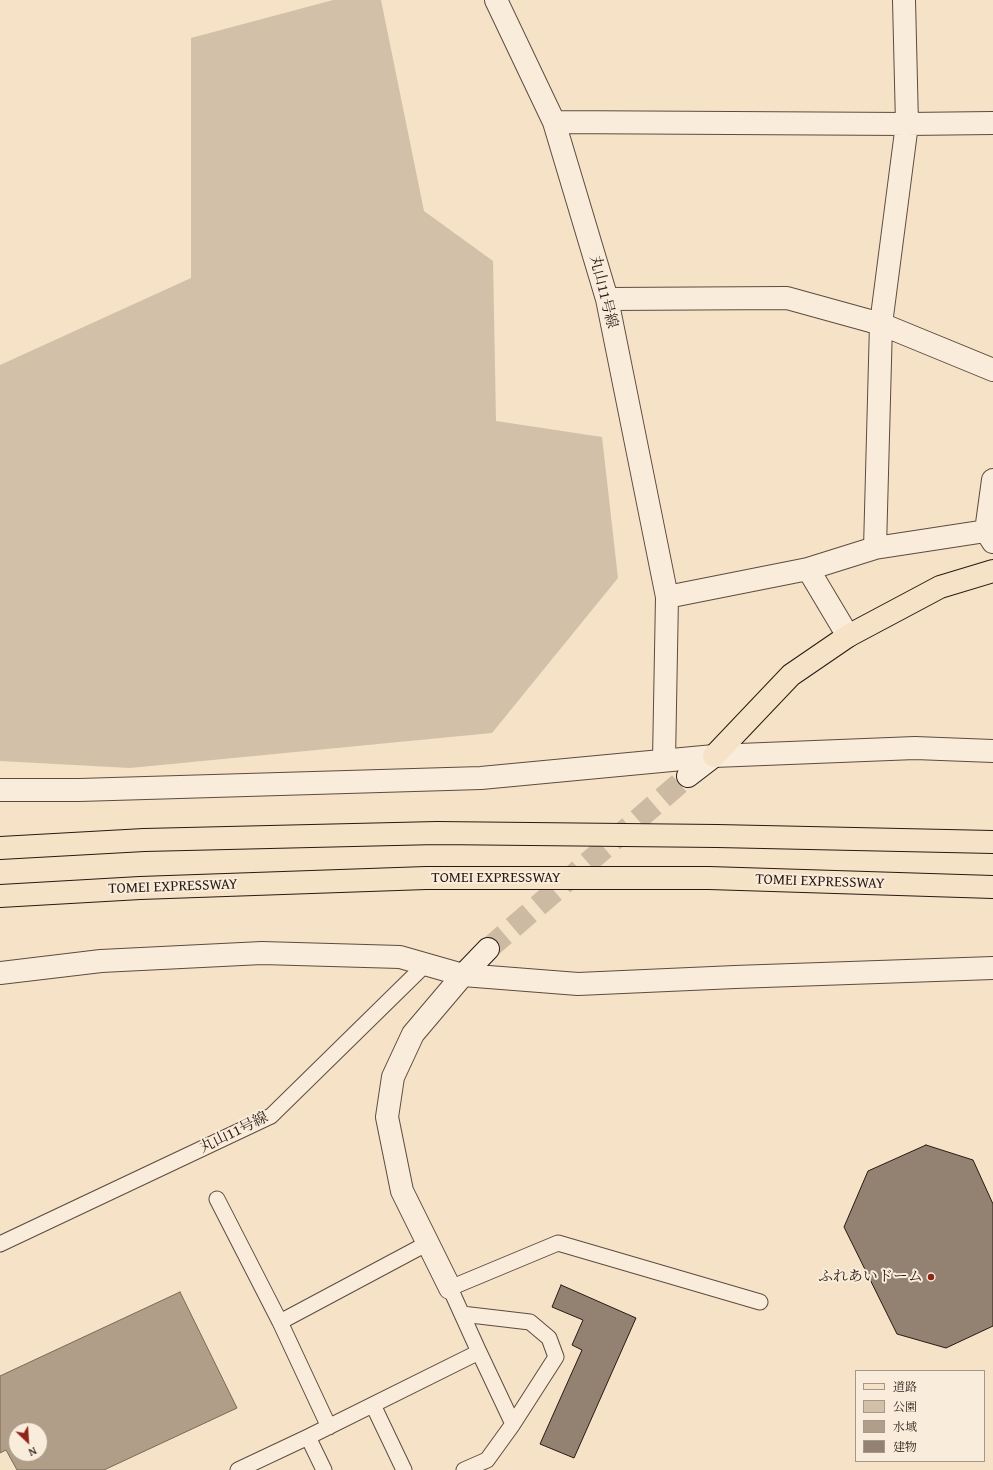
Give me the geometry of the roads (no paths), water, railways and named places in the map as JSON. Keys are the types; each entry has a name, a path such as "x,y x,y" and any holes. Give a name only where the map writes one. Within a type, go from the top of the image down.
{"main road":[{"path":"714,756 791,675 848,636 940,587 993,571"},
{"path":"0,848 144,840 437,833 717,836 993,842"},
{"name":"TOMEI EXPRESSWAY","path":"0,896 140,888 426,878 709,878 993,887"}],"street":[{"name":"丸山11号線","path":"496,0 554,122 607,300 667,597 664,760"},
{"path":"875,548 880,324 907,124 904,0"},
{"path":"554,122 993,123"},
{"path":"607,300 787,298 880,324 993,370"},
{"path":"667,597 808,569 875,548 990,537 993,480"},
{"path":"808,569 848,636"},
{"path":"0,790 79,790 481,778 714,756 915,748 993,751"},
{"path":"688,776 714,756"},
{"path":"450,1288 402,1191 387,1116 393,1077 413,1034 463,975 488,949"},
{"path":"0,973 101,961 262,953 400,957 463,975 578,984 993,968"}],"lane":[{"name":"丸山11号線","path":"0,1244 272,1116 426,964"},
{"path":"217,1199 280,1322 329,1427"},
{"path":"280,1322 428,1243"},
{"path":"512,1424 450,1288 558,1243 760,1302"},
{"path":"462,1314 530,1322 549,1338 556,1357 488,1460 464,1470"},
{"path":"238,1470 329,1427 479,1352"},
{"path":"373,1405 404,1470"},
{"path":"308,1437 324,1470"}],"water":[{"path":"180,1292 237,1408 104,1470 17,1470 13,1462 48,1462 48,1422 8,1422 8,1454 6,1450 0,1453 0,1376"}],"tunnel":[{"path":"488,949 688,776"}],"place":[{"name":"ふれあいドーム","path":"931,1277"}]}
